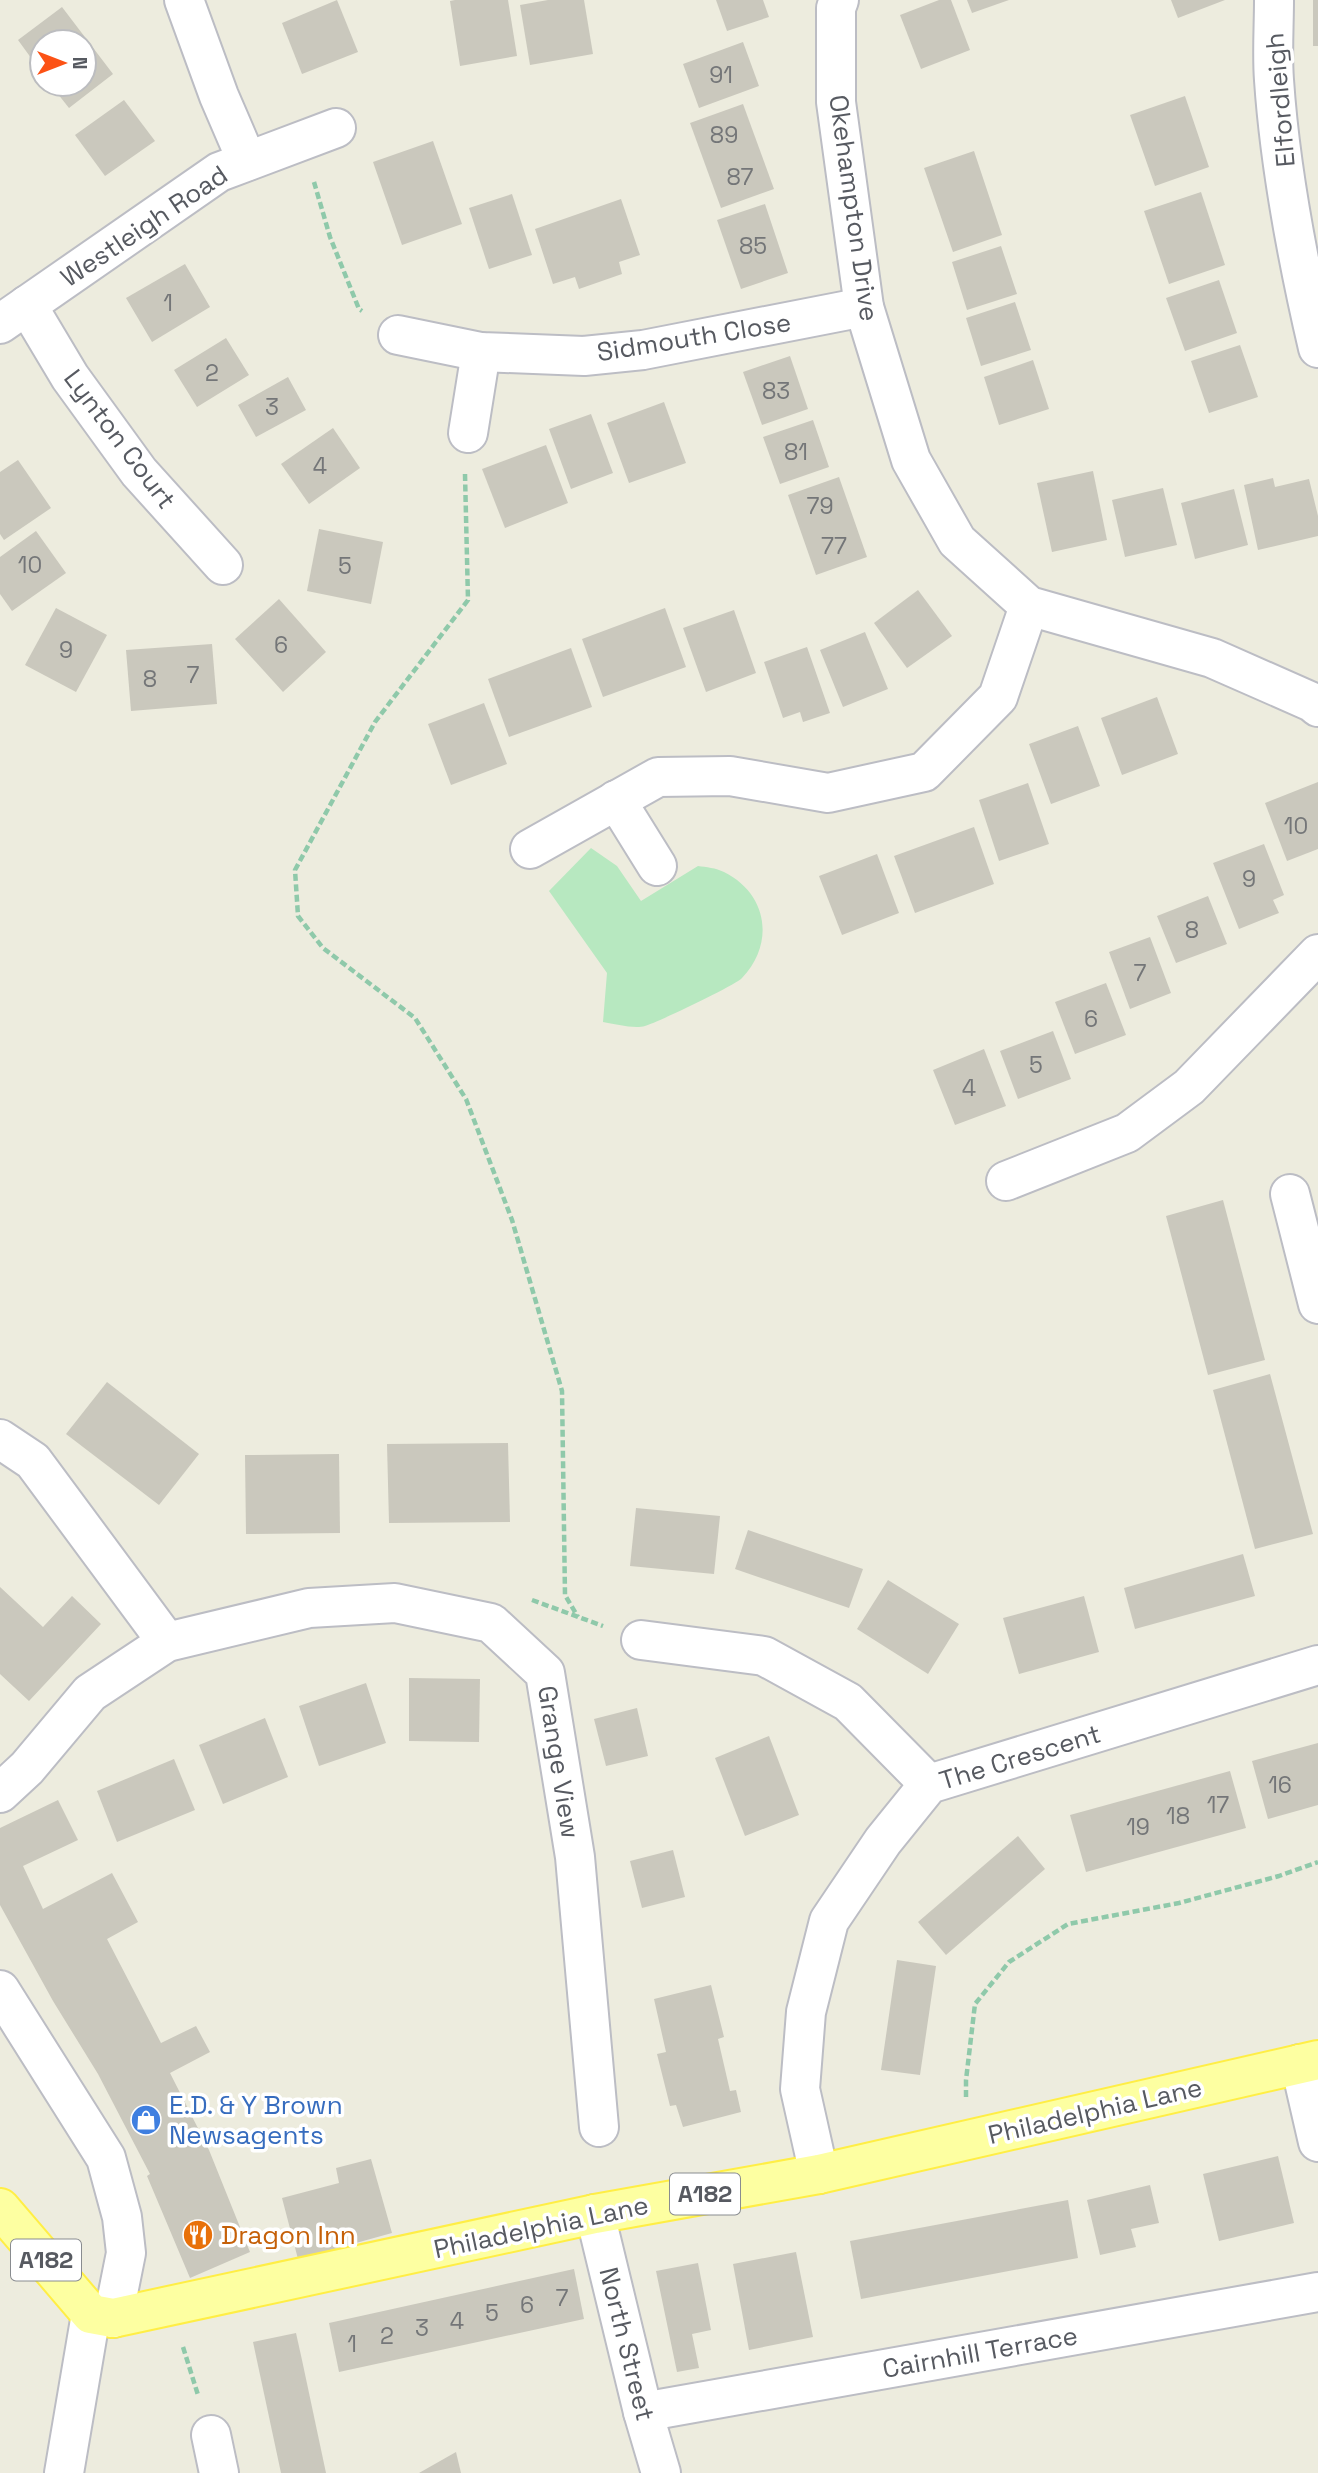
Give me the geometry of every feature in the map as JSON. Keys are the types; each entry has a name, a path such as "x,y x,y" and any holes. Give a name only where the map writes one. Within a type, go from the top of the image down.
{"main road":[{"name":"Philadelphia Lane","path":"102,2316 170,2306 595,2214 819,2174 1309,2062"},
{"name":"A182","path":"0,2208 102,2316"}],"street":[{"path":"184,0 219,96 247,161"},
{"name":"Okehampton Drive","path":"839,0 836,8 836,102 864,307 911,460 957,541 1029,606 1212,658 1318,707"},
{"name":"Elfordleigh","path":"1274,0 1274,79 1304,194 1297,254 1318,348"},
{"name":"Westleigh Road","path":"14,314 219,172 319,134"},
{"name":"Sidmouth Close","path":"398,335 481,352 584,356 643,350 864,307"},
{"name":"Lynton Court","path":"14,314 70,377 139,472 223,565"},
{"path":"468,433 481,352"},
{"path":"530,849 658,777 730,776 828,793 924,772 998,696 1029,606"},
{"path":"616,800 657,866"},
{"path":"1006,1181 1127,1133 1189,1087 1318,954"},
{"path":"1290,1194 1318,1304"},
{"path":"0,1439 33,1461 167,1642"},
{"name":"Grange View","path":"0,1793 27,1768 90,1693 167,1642 309,1608 395,1603 491,1623 545,1673 575,1857 599,2127"},
{"path":"641,1640 764,1657 848,1702 929,1784"},
{"name":"The Crescent","path":"819,2174 800,2089 806,2012 829,1921 883,1841 929,1784 1318,1665"},
{"path":"0,1990 106,2158 122,2217 126,2253 102,2316 64,2473"},
{"path":"1309,2062 1318,2142"},
{"name":"North Street","path":"595,2214 643,2412 661,2473"},
{"name":"Cairnhill Terrace","path":"643,2412 1318,2292"},
{"path":"211,2435 219,2473"}],"path":[{"path":"319,134 330,237 359,309 398,335"},
{"path":"468,433 465,471 468,600 375,722 295,870 298,916 323,948 415,1018 466,1099 512,1220 562,1391 565,1595 578,1617"},
{"path":"968,2140 966,2080 975,2004 1009,1962 1068,1924 1179,1903 1279,1876 1318,1862"},
{"path":"170,2306 211,2435"}],"green space":[{"path":"591,848 617,866 641,901 698,866 721,871 739,881 758,906 762,920 759,950 753,964 742,978 695,1004 645,1026 630,1027 603,1022 607,973 549,891"}],"building":[{"path":"337,0 358,52 302,74 282,23"},
{"path":"508,0 517,56 460,66 450,1"},
{"path":"548,0 584,0 593,54 530,65 520,5"},
{"path":"716,0 763,0 769,17 727,31"},
{"path":"939,0 951,0 970,50 921,69 900,15"},
{"path":"967,0 1009,0 972,13"},
{"path":"1171,0 1225,0 1178,18"},
{"path":"1313,0 1318,0 1318,46 1313,46"},
{"path":"62,7 78,28 34,28"},
{"path":"28,32 28,54 18,40"},
{"path":"743,42 759,86 699,108 683,64"},
{"path":"98,54 113,74 98,86"},
{"path":"1185,96 1209,167 1155,186 1130,115"},
{"path":"61,98 82,98 69,108"},
{"path":"124,100 155,141 105,176 75,135"},
{"path":"743,104 774,189 721,208 690,123"},
{"path":"433,141 462,224 402,245 373,162"},
{"path":"974,151 1002,235 953,252 924,168"},
{"path":"1201,192 1225,265 1169,284 1144,211"},
{"path":"512,194 532,255 489,269 469,208"},
{"path":"621,199 640,255 619,262 622,274 579,289 575,277 553,284 535,229"},
{"path":"765,204 788,273 741,289 717,220"},
{"path":"1001,246 1017,294 967,310 952,262"},
{"path":"185,264 210,307 152,342 126,298"},
{"path":"1219,280 1237,333 1185,351 1166,298"},
{"path":"1015,302 1031,350 981,366 966,318"},
{"path":"226,338 249,375 197,407 174,370"},
{"path":"1240,345 1258,397 1209,413 1191,361"},
{"path":"790,356 808,409 762,425 743,372"},
{"path":"1033,360 1049,409 999,425 984,377"},
{"path":"288,377 306,410 256,437 238,405"},
{"path":"664,402 686,463 629,483 607,423"},
{"path":"591,414 613,473 571,489 549,429"},
{"path":"813,420 829,467 780,484 763,437"},
{"path":"333,428 360,468 309,504 281,464"},
{"path":"546,445 568,503 505,528 482,469"},
{"path":"18,460 51,508 4,540 0,534 0,472"},
{"path":"1093,471 1107,540 1052,552 1037,483"},
{"path":"839,477 867,557 816,575 788,495"},
{"path":"1273,478 1275,487 1309,479 1318,516 1318,536 1258,550 1244,485"},
{"path":"1163,488 1177,545 1125,557 1112,500"},
{"path":"1234,489 1248,545 1195,559 1181,503"},
{"path":"319,529 383,542 371,604 307,591"},
{"path":"36,531 66,573 12,611 0,594 0,557"},
{"path":"918,590 952,636 907,668 874,623"},
{"path":"279,599 326,652 283,692 235,639"},
{"path":"56,608 107,635 76,692 25,665"},
{"path":"665,608 686,667 603,697 582,639"},
{"path":"734,610 756,673 706,692 683,628"},
{"path":"865,632 888,689 843,707 820,650"},
{"path":"212,644 217,704 131,711 126,650"},
{"path":"807,647 830,713 803,722 800,712 783,718 764,662"},
{"path":"571,648 592,707 509,737 488,679"},
{"path":"1157,697 1178,754 1122,775 1101,718"},
{"path":"484,703 507,764 451,785 428,724"},
{"path":"1078,726 1100,786 1051,804 1029,744"},
{"path":"1318,782 1318,849 1287,861 1265,803"},
{"path":"1028,783 1049,844 999,861 979,800"},
{"path":"974,827 994,884 915,913 894,856"},
{"path":"1264,844 1284,895 1273,900 1279,913 1239,929 1213,863"},
{"path":"877,854 899,913 842,935 819,876"},
{"path":"1208,896 1227,944 1176,963 1157,916"},
{"path":"1150,937 1171,993 1130,1009 1109,952"},
{"path":"1106,983 1126,1035 1075,1054 1055,1002"},
{"path":"1053,1031 1071,1079 1018,1099 1000,1051"},
{"path":"984,1049 1006,1106 955,1125 933,1070"},
{"path":"1223,1200 1265,1360 1208,1375 1166,1216"},
{"path":"1270,1374 1313,1534 1255,1549 1213,1390"},
{"path":"107,1382 199,1454 159,1505 66,1434"},
{"path":"508,1443 510,1522 389,1523 387,1444"},
{"path":"339,1454 340,1533 246,1534 245,1455"},
{"path":"636,1508 720,1516 714,1574 630,1566"},
{"path":"748,1530 863,1569 849,1608 735,1569"},
{"path":"1243,1554 1255,1596 1135,1629 1124,1588"},
{"path":"888,1580 959,1624 928,1674 857,1629"},
{"path":"0,1587 43,1627 72,1596 101,1624 29,1701 0,1674"},
{"path":"1084,1596 1099,1652 1019,1674 1003,1618"},
{"path":"409,1678 480,1679 479,1742 409,1741"},
{"path":"366,1683 386,1743 319,1766 299,1706"},
{"path":"637,1708 648,1756 606,1766 594,1719"},
{"path":"265,1718 288,1777 223,1804 199,1745"},
{"path":"769,1736 799,1815 745,1836 715,1758"},
{"path":"1318,1743 1318,1805 1268,1819 1252,1761"},
{"path":"174,1759 195,1810 117,1842 97,1791"},
{"path":"1230,1771 1246,1828 1086,1872 1070,1815"},
{"path":"58,1800 78,1840 23,1866 43,1909 112,1873 138,1922 107,1939 161,2043 196,2026 210,2052 170,2073 209,2150 250,2252 190,2278 147,2176 150,2174 98,2074 53,2001 0,1905 0,1828"},
{"path":"1018,1836 1045,1869 946,1955 918,1922"},
{"path":"673,1850 685,1897 642,1908 630,1861"},
{"path":"897,1960 936,1966 920,2075 881,2070"},
{"path":"711,1985 724,2037 718,2039 730,2091 736,2090 741,2112 683,2127 676,2105 670,2106 657,2054 666,2052 654,1999"},
{"path":"1278,2156 1294,2223 1219,2241 1203,2174"},
{"path":"371,2159 392,2233 298,2259 282,2198 339,2183 336,2168"},
{"path":"1150,2185 1159,2223 1131,2229 1136,2247 1100,2255 1087,2200"},
{"path":"1068,2200 1078,2258 861,2299 850,2241"},
{"path":"796,2252 813,2337 749,2350 733,2264"},
{"path":"698,2263 711,2330 692,2334 699,2368 677,2372 656,2271"},
{"path":"574,2269 584,2319 339,2372 329,2323"},
{"path":"296,2333 326,2473 281,2473 253,2342"},
{"path":"456,2452 461,2473 419,2473"}],"place":[{"name":"E.D. & Y Brown Newsagents","path":"146,2120"},
{"name":"Dragon Inn","path":"198,2235"}]}
